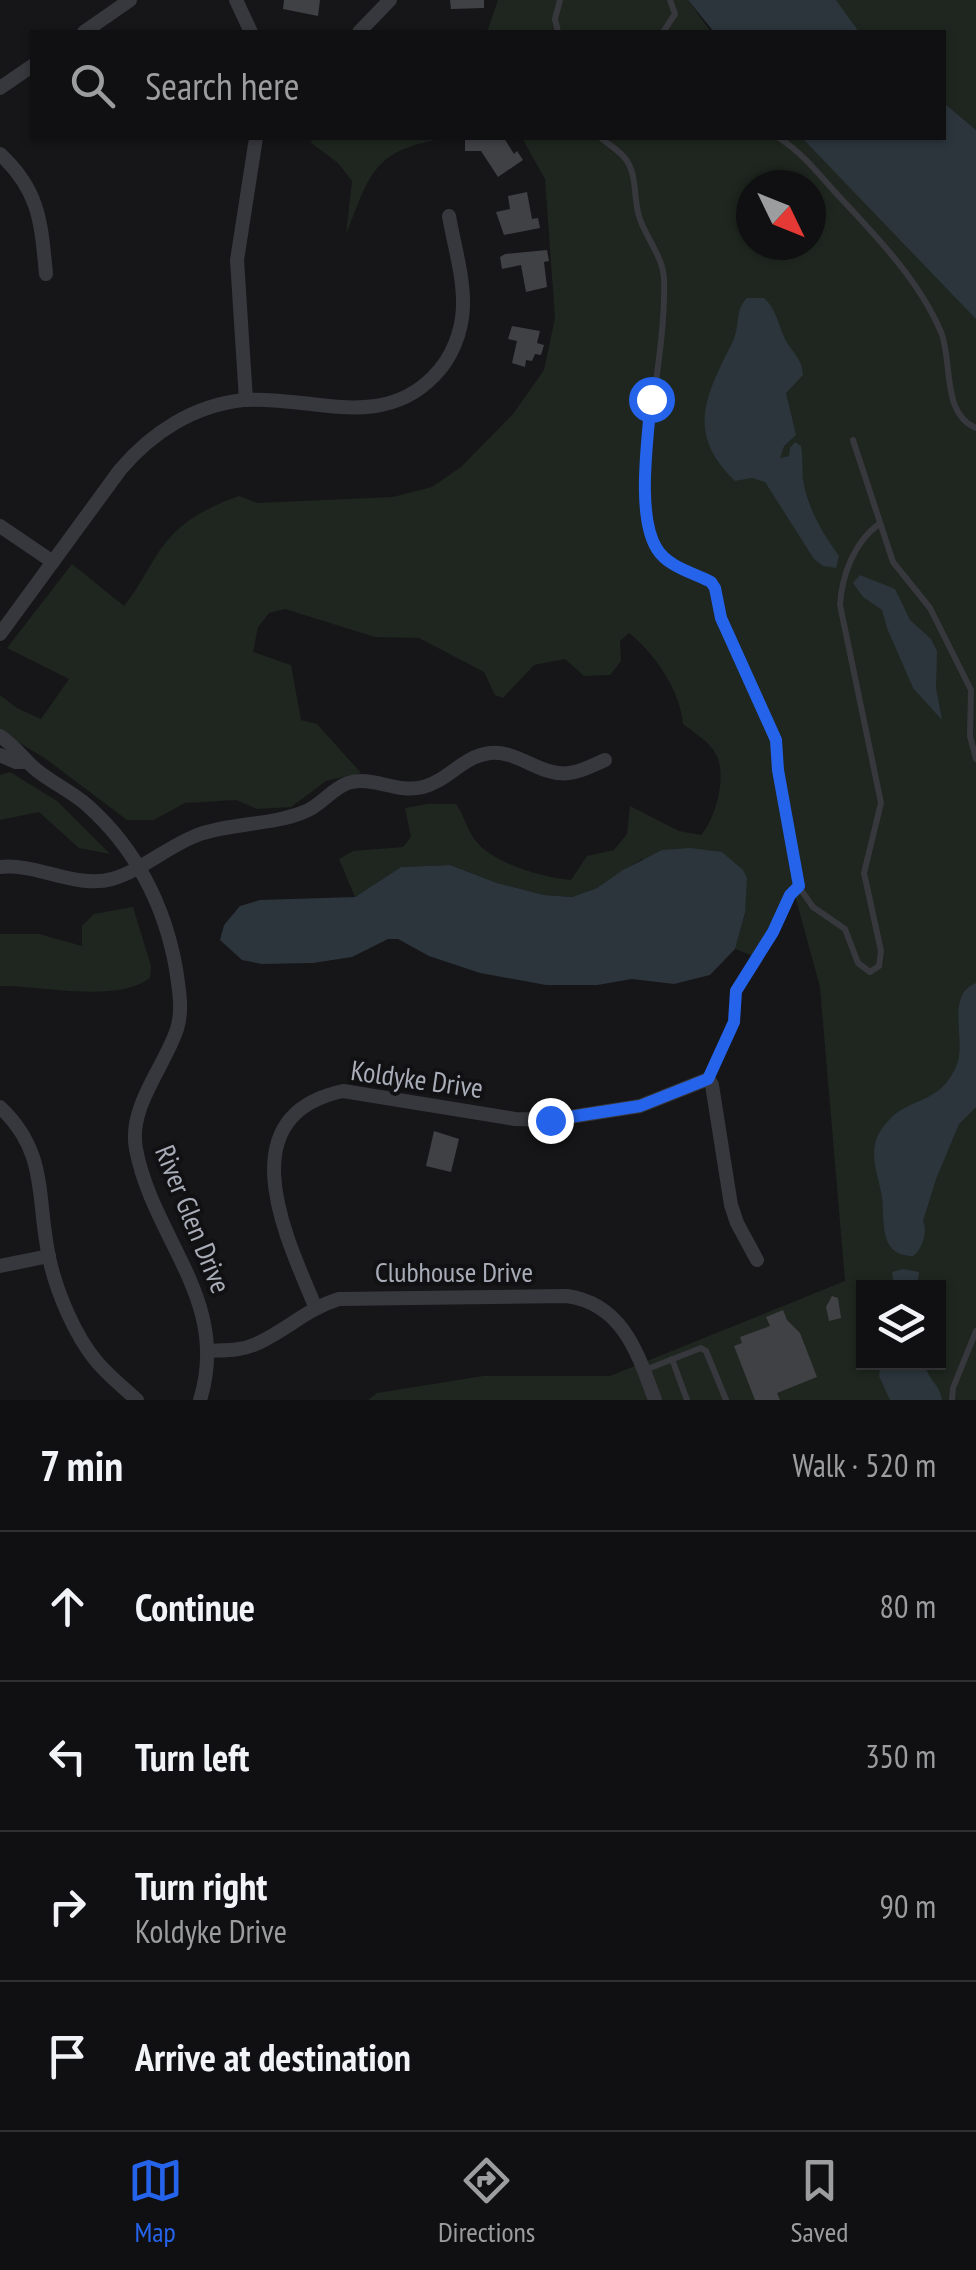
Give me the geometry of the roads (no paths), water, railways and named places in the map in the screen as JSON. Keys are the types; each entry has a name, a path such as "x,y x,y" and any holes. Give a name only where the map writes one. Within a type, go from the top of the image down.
{"street":[{"path":"87,30 130,0"},
{"path":"236,0 250,30"},
{"path":"361,30 390,0"},
{"path":"0,88 30,67"},
{"path":"246,400 237,260 256,140"},
{"path":"0,154 30,188 38,208 46,274"},
{"path":"0,634 120,470 152,438 204,409 246,400 363,409 393,403 430,380 456,343 463,310 449,216"},
{"path":"0,526 53,562"},
{"name":"River Glen Drive","path":"0,736 18,748 27,762 90,807 139,866 157,901 170,941 180,1014 172,1044 140,1110 136,1147 144,1176 203,1311 208,1350 200,1400"},
{"path":"0,867 35,868 93,882 111,880 206,832 309,811 350,782 401,790 422,788 486,754 515,757 556,773 570,773 605,760"},
{"name":"River Glen Drive","path":"0,755 27,762"},
{"path":"708,1079 712,1084 731,1205 736,1223 757,1260"},
{"name":"Koldyke Drive","path":"315,1306 277,1204 272,1164 276,1146 290,1122 318,1098 354,1090 501,1117 550,1120 640,1106 708,1079"},
{"path":"0,1106 18,1126 35,1158 48,1256 86,1348 137,1400"},
{"path":"0,1266 48,1256"},
{"name":"Clubhouse Drive","path":"208,1350 230,1350 258,1343 315,1306 354,1297 582,1298 619,1324 634,1345 656,1400"}],"lane":[{"path":"558,30 555,19 560,0"},
{"path":"664,30 675,14 670,0"},
{"path":"603,140 630,167 637,211 663,271 662,337 651,399 647,454 648,520 652,536 656,548 670,562 711,582 715,588 721,618 776,740 799,886 813,907 845,929 862,968 876,970 881,952 864,873 881,803 840,605 844,579 858,547 878,524"},
{"path":"781,140 804,158 904,272 945,344 956,410 964,423 976,428"},
{"path":"852,440 893,562 930,608 971,690 970,736 976,759"},
{"path":"708,1079 734,1022 736,991 773,932 790,895 799,886"},
{"path":"952,1400 976,1331"},
{"path":"644,1370 702,1348 726,1400"},
{"path":"672,1360 687,1400"}]}
